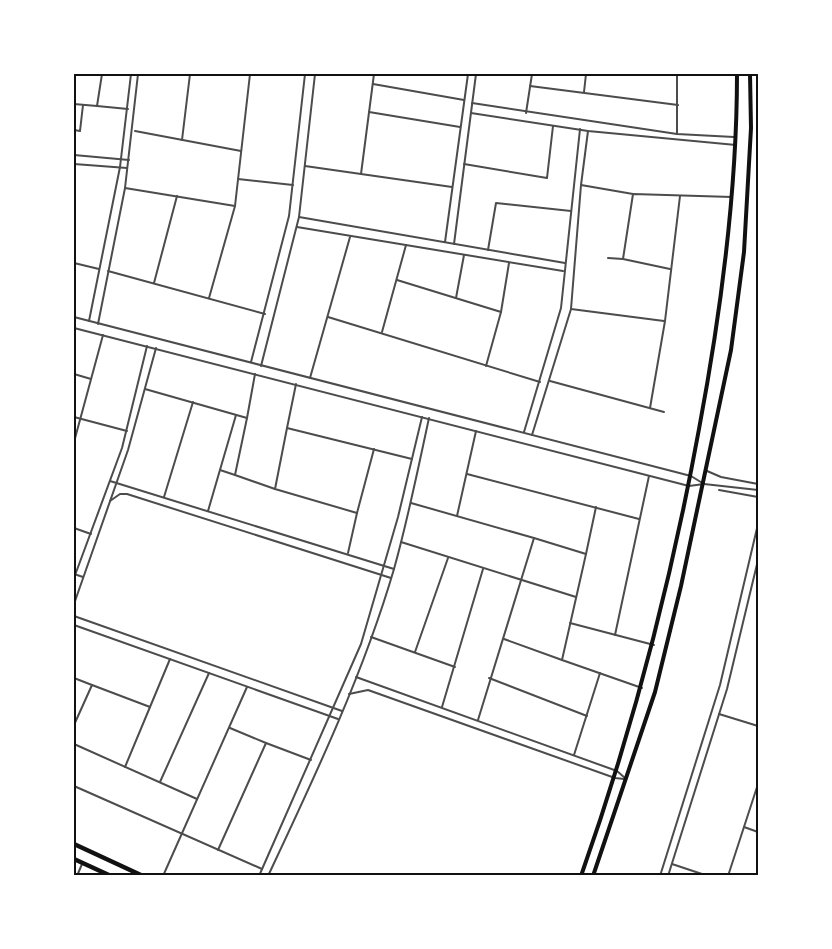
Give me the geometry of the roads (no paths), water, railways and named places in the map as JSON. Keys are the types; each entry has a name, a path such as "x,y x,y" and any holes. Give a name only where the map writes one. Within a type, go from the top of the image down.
{"highway":[{"path":"74,844 142,876"},
{"path":"74,859 111,876"}],"main road":[{"path":"581,876 615,778 654,645 691,476 716,339 737,137 737,74"},
{"path":"593,876 627,779 666,650 732,350 744,252 751,128 750,74"}],"street":[{"path":"98,106 102,74"},
{"path":"89,321 120,167 131,74"},
{"path":"98,324 125,188 134,131 138,74"},
{"path":"182,140 190,74"},
{"path":"209,298 235,206 250,74"},
{"path":"251,363 283,247 293,185 305,74"},
{"path":"261,366 299,217 315,74"},
{"path":"361,174 374,74"},
{"path":"445,242 468,74"},
{"path":"454,244 476,74"},
{"path":"526,113 532,74"},
{"path":"584,93 586,74"},
{"path":"677,74 677,134"},
{"path":"373,84 464,100"},
{"path":"530,86 678,105"},
{"path":"472,103 526,113 677,134 737,137"},
{"path":"74,104 128,109"},
{"path":"74,130 80,131 83,105"},
{"path":"369,112 460,127"},
{"path":"471,113 588,131 736,145"},
{"path":"464,164 547,178 553,126"},
{"path":"523,433 561,309 580,129"},
{"path":"134,131 241,151"},
{"path":"532,435 571,309 581,185 588,131"},
{"path":"74,155 129,160"},
{"path":"74,164 127,168"},
{"path":"305,166 452,187"},
{"path":"238,179 293,185"},
{"path":"581,185 633,194 732,197"},
{"path":"125,188 235,206"},
{"path":"623,259 633,194"},
{"path":"154,283 177,196"},
{"path":"650,408 665,321 680,196"},
{"path":"488,250 496,204 571,211"},
{"path":"299,217 565,263"},
{"path":"297,227 564,271"},
{"path":"310,378 350,236"},
{"path":"382,333 406,245"},
{"path":"456,298 464,255"},
{"path":"608,258 671,269"},
{"path":"486,366 501,312 509,262"},
{"path":"74,263 99,269"},
{"path":"108,270 265,314"},
{"path":"397,280 501,312"},
{"path":"571,309 665,321"},
{"path":"74,317 691,476 704,484"},
{"path":"327,317 540,382"},
{"path":"74,328 689,486 704,484 759,490"},
{"path":"74,442 103,335"},
{"path":"74,579 126,431 147,346"},
{"path":"74,604 116,483 146,389 156,348"},
{"path":"74,374 92,379"},
{"path":"235,475 255,374"},
{"path":"550,381 664,412"},
{"path":"275,489 296,384"},
{"path":"146,389 247,418"},
{"path":"164,498 193,402"},
{"path":"208,512 236,415"},
{"path":"74,417 126,431"},
{"path":"259,876 361,644 383,575 422,417"},
{"path":"268,876 342,711 371,637 394,569 429,418"},
{"path":"287,428 412,459"},
{"path":"457,516 476,431"},
{"path":"348,554 374,449"},
{"path":"220,470 357,513"},
{"path":"707,471 721,477 759,484"},
{"path":"467,474 639,519"},
{"path":"615,635 649,476"},
{"path":"110,481 394,569"},
{"path":"719,489 759,496"},
{"path":"110,501 120,494 126,494 391,578"},
{"path":"410,503 586,554"},
{"path":"562,660 596,507"},
{"path":"660,876 720,685 759,524"},
{"path":"74,528 91,534"},
{"path":"478,720 489,678 504,639 534,538"},
{"path":"401,542 576,597"},
{"path":"415,652 448,558"},
{"path":"668,876 719,714 759,560"},
{"path":"442,708 483,568"},
{"path":"74,574 83,577"},
{"path":"74,583 80,586"},
{"path":"74,615 342,711"},
{"path":"570,623 654,645"},
{"path":"74,626 338,719"},
{"path":"371,637 455,667"},
{"path":"504,639 642,688"},
{"path":"125,767 170,660"},
{"path":"160,782 209,673"},
{"path":"574,755 600,673"},
{"path":"356,677 617,771 627,779"},
{"path":"74,678 150,707"},
{"path":"489,678 587,716"},
{"path":"74,725 92,686"},
{"path":"163,876 247,687"},
{"path":"349,694 368,690 615,778 627,779"},
{"path":"719,714 759,726"},
{"path":"229,728 311,760"},
{"path":"218,850 266,743"},
{"path":"74,744 197,799"},
{"path":"728,876 759,784"},
{"path":"74,786 262,869"},
{"path":"744,827 759,832"},
{"path":"77,876 83,863"},
{"path":"672,864 708,876"}]}
